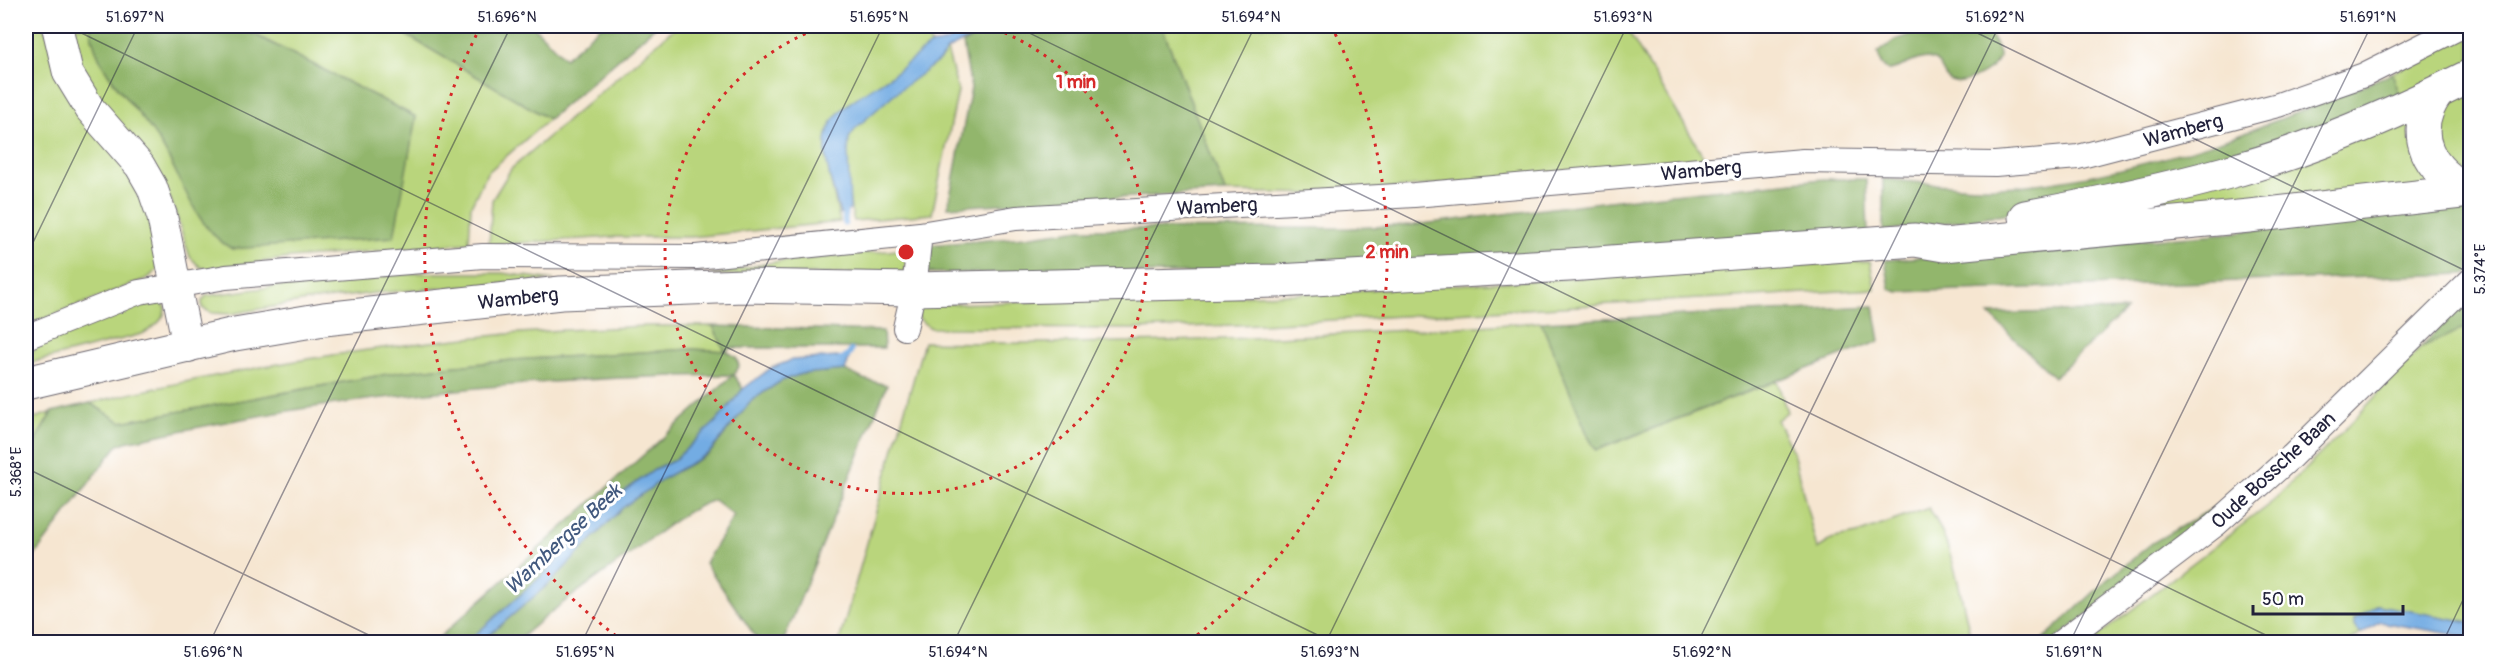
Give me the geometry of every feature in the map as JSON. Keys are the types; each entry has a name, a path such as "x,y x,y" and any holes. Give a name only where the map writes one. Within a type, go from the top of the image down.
{"main road":[{"name":"Wamberg","path":"26,383 235,334 324,319 561,293 743,286 914,289 1277,281 1569,265 1915,240 1943,231 2075,208 2227,173 2313,144 2437,93 2470,76"},
{"path":"2437,93 2424,115 2424,137 2427,150 2438,171 2447,179 2470,191"},
{"name":"Wamberg","path":"1915,240 1944,245 2470,191"}],"street":[{"path":"57,26 68,73 90,109 140,166 152,187 162,216 188,346"},
{"name":"Wamberg","path":"26,336 139,292 226,277 483,256 696,257 920,234 1016,218 1414,195 1803,161 1995,164 2078,157 2278,105 2364,75 2462,26"},
{"path":"904,328 914,289 920,234"},
{"name":"Oude Bossche Baan","path":"2061,642 2215,525 2292,456 2470,281"}],"green space":[{"path":"26,26 43,26 122,154 166,243 157,270 148,278 26,326"},
{"path":"65,26 90,26 100,59 108,74 160,142 206,227 412,132 416,117 238,26 391,26 549,119 487,173 471,206 469,243 291,258 208,269 200,267 190,257 171,200 90,91"},
{"path":"90,26 238,26 416,117 394,237 232,249 219,240 198,215 150,128 108,74 94,43"},
{"path":"391,26 533,26 565,58 601,26 656,26 549,119"},
{"path":"677,26 918,26 932,44 895,73 850,103 828,169 840,222 691,237 613,237 489,245 492,200 511,169"},
{"path":"993,26 1162,26 1225,192 948,207 971,88 963,44"},
{"path":"1162,26 1625,26 1707,162 1322,194 1225,192"},
{"path":"1935,26 1986,26 1998,48 1997,61 1981,75 1959,82 1947,78 1938,63 1932,59 1916,60 1888,70 1881,64 1878,53 1895,40"},
{"path":"2470,31 2470,66 2401,98 2392,73"},
{"path":"947,50 958,91 932,214 854,221 848,180 849,138 854,129 876,107 940,60"},
{"path":"2392,73 2401,98 2104,197 1973,219 1883,231 1883,179 1956,186 2010,187 2122,169 2169,157 2259,127"},
{"path":"2470,81 2470,179 2437,155 2441,104"},
{"path":"2408,111 2437,190 2079,226"},
{"path":"1824,179 1866,179 1868,234 1253,273 925,273 929,245 1025,237 1081,229 1351,228 1414,225 1642,197"},
{"path":"2470,196 2470,271 2465,274 1898,292 1890,289 1885,260 2231,233"},
{"path":"907,249 905,273 711,275 774,262"},
{"path":"1870,261 1875,289 1261,324 1136,329 931,328 920,319 917,313 917,305 1293,294"},
{"path":"420,273 502,273 554,280 375,293 307,301 231,314 212,313 202,308 202,301 206,296 299,283"},
{"path":"2470,296 2470,326 2421,347"},
{"path":"159,297 165,308 162,318 142,334 26,364 26,356 65,327"},
{"path":"1874,306 1880,341 1596,450 1541,322"},
{"path":"2126,310 2054,377 1989,314"},
{"path":"1541,322 1589,438 1597,450 1777,381 1787,412 1777,420 1793,452 1817,549 1835,538 1857,534 1929,508 1938,523 1951,556 1972,642 839,642 924,342 1156,341"},
{"path":"644,326 713,326 725,351 692,349 513,360 399,372 121,422 90,403 191,381 344,353 517,333"},
{"path":"713,326 883,331 884,348 730,348 726,351 736,357 739,366 734,375 743,389 718,420 673,461 657,468 612,500 544,574 467,642 434,642 733,375 579,380 424,393 223,422 125,442 117,446 109,456 26,567 26,457 52,412 90,403 121,422 399,372 513,360 692,349 725,351"},
{"path":"2470,326 2470,622 2378,605 2358,632 2362,633 2348,642 2090,642 2272,502 2349,425 2421,347"},
{"path":"845,370 863,379 887,385 783,642 759,642 705,563 734,516 714,500 672,523 558,607 516,642 481,642 553,580 621,509 666,477 709,454 752,400 781,381 801,374"},
{"path":"52,412 26,457 26,421"},
{"path":"2236,495 2053,642 2040,642 2104,583 2152,543"}],"water":[{"path":"969,26 993,26 947,50 940,60 893,95 856,128 849,138 850,210 840,214 828,171 826,149 826,138 834,119 849,103 888,78 929,46 950,40"},
{"path":"838,357 849,359 845,370 801,374 781,381 752,400 709,453 666,477 621,509 553,580 481,642 467,642 544,574 612,500 657,468 673,461 718,420 743,389 771,368 792,360"},
{"path":"2378,605 2470,622 2470,637 2380,622 2362,633 2358,632 2354,626 2354,620"}],"waterway":[{"name":"Wambergse Beek","path":"844,207 845,223"},
{"name":"Wambergse Beek","path":"838,361 848,356 851,351"}]}
